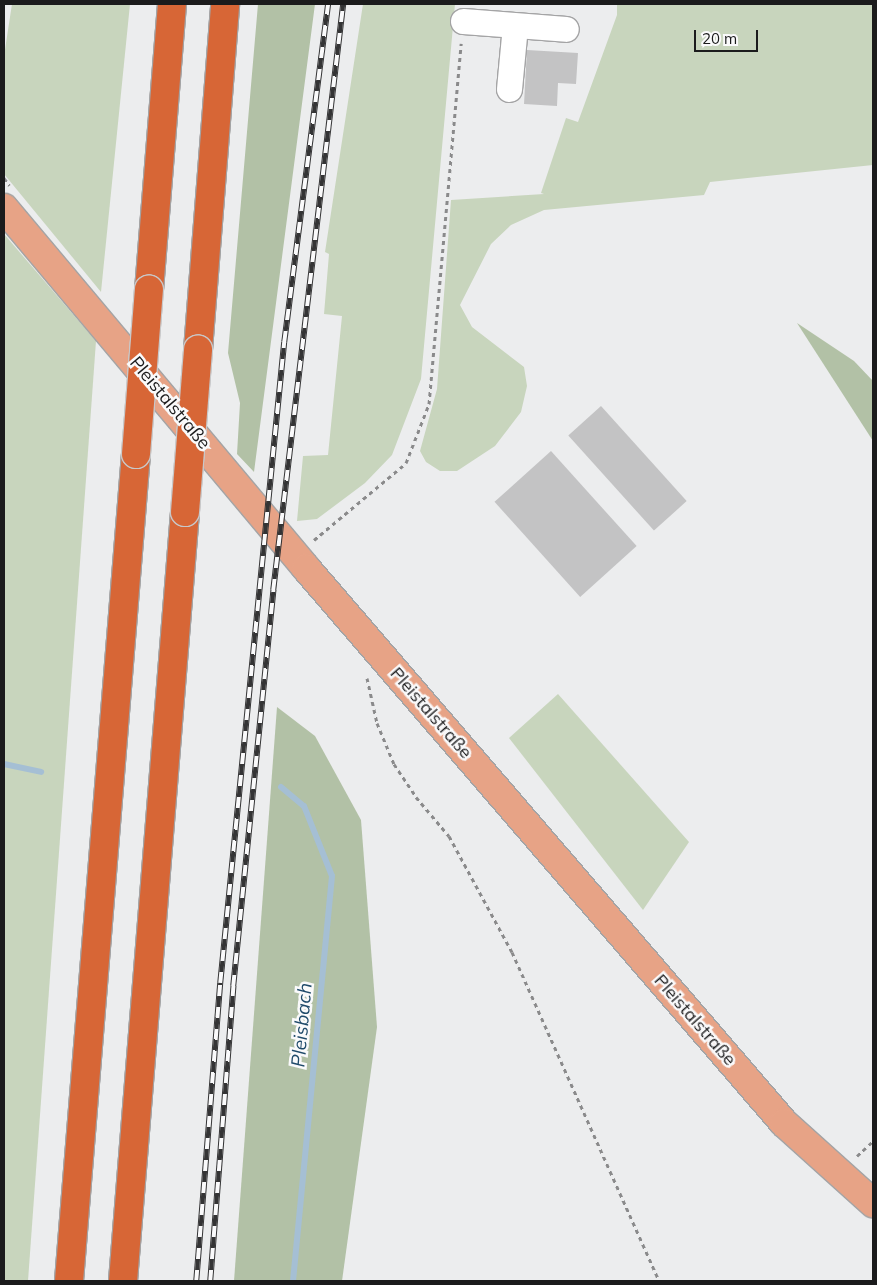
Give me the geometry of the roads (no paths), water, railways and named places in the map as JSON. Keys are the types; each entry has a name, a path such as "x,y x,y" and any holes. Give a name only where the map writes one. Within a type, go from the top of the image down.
{"highway":[{"path":"69,1281 172,4"},
{"path":"123,1281 225,4"}],"main road":[{"name":"Pleistalstraße","path":"4,208 306,568 784,1123 873,1203"}],"lane":[{"path":"463,21 566,29"},
{"path":"510,89 515,26"}],"waterway":[{"name":"Pleisbach","path":"4,764 41,772"},
{"name":"Pleisbach","path":"281,787 304,806 332,876 293,1281"}],"railway":[{"path":"196,1281 220,983 284,342 328,4"},
{"path":"210,1281 233,986 273,590 343,4"}]}
